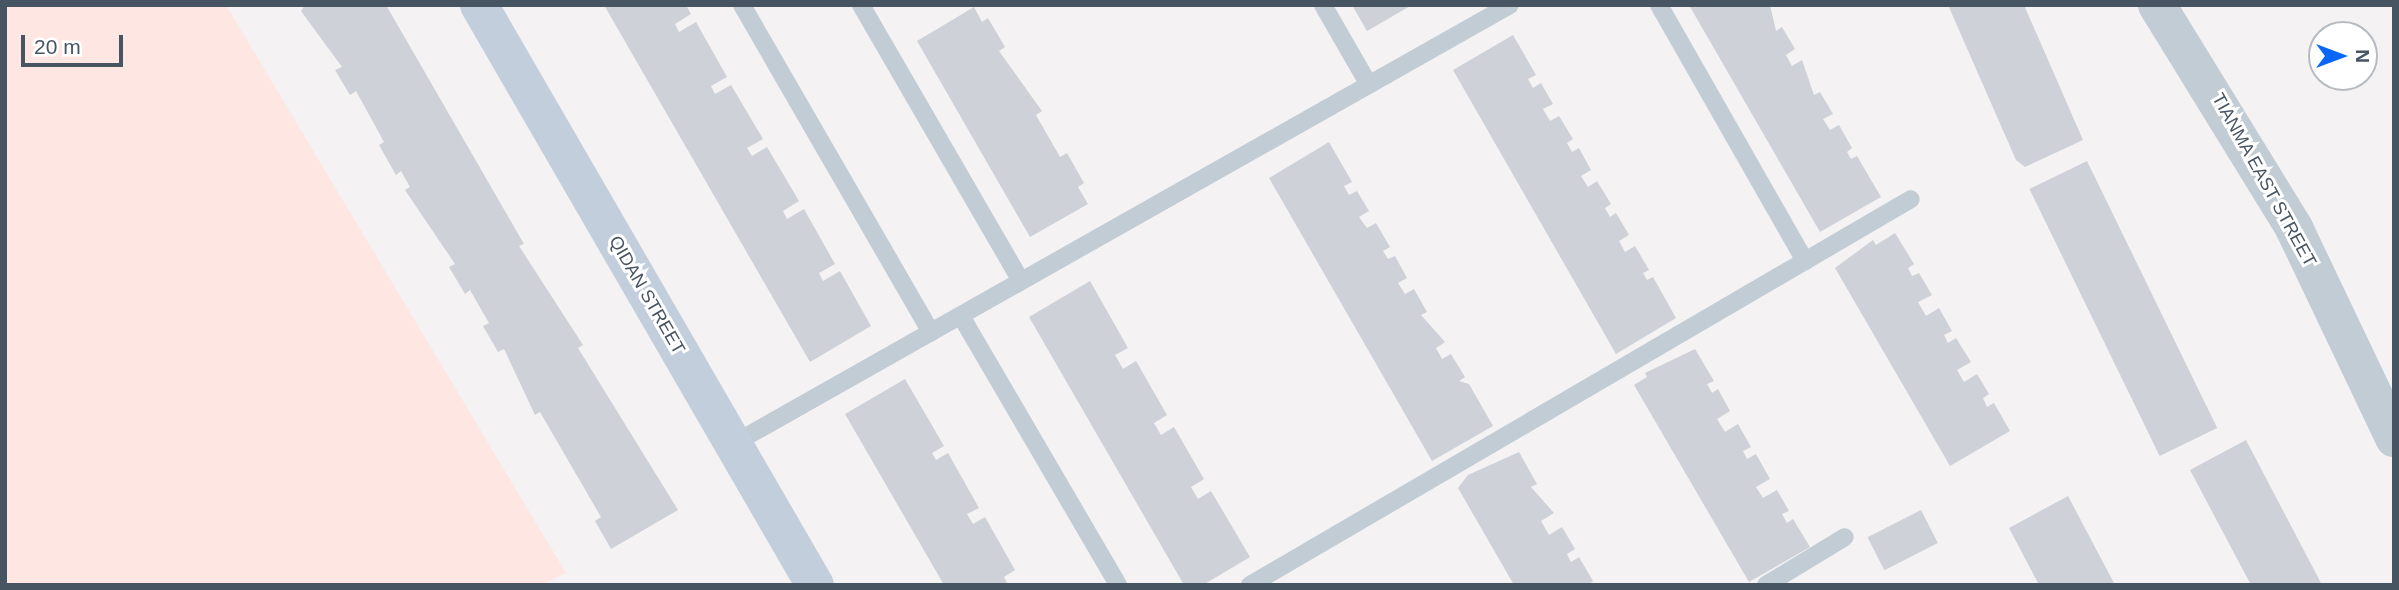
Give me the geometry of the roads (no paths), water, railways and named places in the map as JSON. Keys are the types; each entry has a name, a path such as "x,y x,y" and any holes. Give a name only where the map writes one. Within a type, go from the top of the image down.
{"main road":[{"name":"QIDAN STREET","path":"479,5 814,585"}],"street":[{"name":"TIANMA EAST STREET","path":"2157,5 2294,228 2394,438"}],"lane":[{"path":"742,5 931,332"},
{"path":"861,5 1021,281"},
{"path":"1323,5 1369,85"},
{"path":"733,444 1510,5"},
{"path":"1659,5 1805,261"},
{"path":"1250,585 1911,199"},
{"path":"961,316 1118,585"},
{"path":"1766,585 1845,537"}]}
